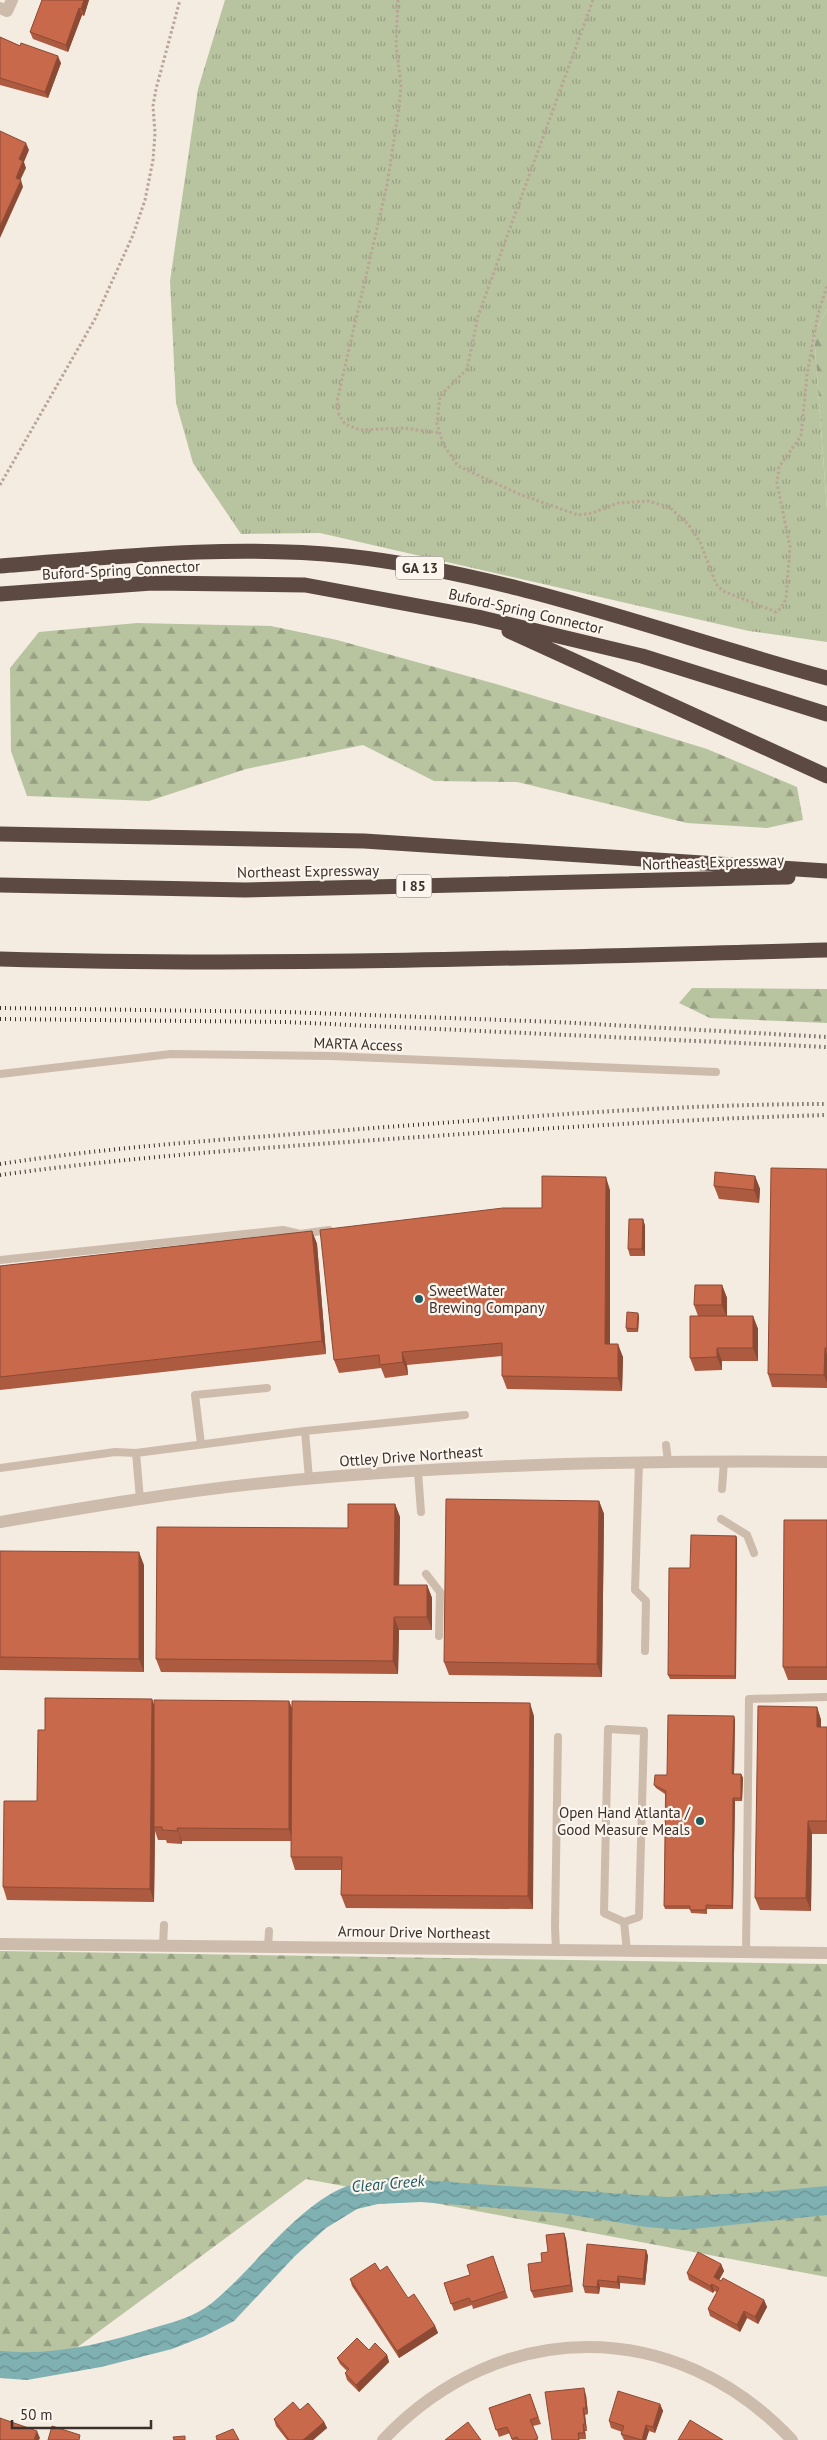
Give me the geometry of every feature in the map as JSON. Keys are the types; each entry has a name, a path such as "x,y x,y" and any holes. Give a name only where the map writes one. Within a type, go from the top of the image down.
{"highway":[{"name":"Buford-Spring Connector","path":"0,566 142,555 256,552 348,556 426,569 534,592 827,678"},
{"name":"Buford-Spring Connector","path":"0,594 152,583 305,585 478,618 642,656 827,714"},
{"path":"478,618 827,776"},
{"path":"0,834 364,841 827,871"},
{"name":"Northeast Expressway","path":"0,885 245,890 827,876"},
{"path":"0,959 136,963 293,962 827,950"}],"street":[{"path":"0,8 7,11 12,0"},
{"name":"Ottley Drive Northeast","path":"0,1522 140,1499 309,1479 539,1464 668,1461 827,1462"},
{"name":"Armour Drive Northeast","path":"0,1944 827,1953"},
{"path":"383,2440 414,2410 437,2393 466,2376 496,2363 532,2353 564,2348 602,2348 639,2352 680,2363 714,2378 748,2399 774,2420 792,2440"}],"lane":[{"name":"MARTA Access","path":"0,1074 171,1054 331,1056 716,1072"},
{"path":"0,1260 283,1230 300,1234 339,1229"},
{"path":"201,1444 195,1395 267,1388"},
{"path":"0,1468 115,1452 136,1453 305,1430 465,1415"},
{"path":"305,1430 309,1479"},
{"path":"666,1445 668,1461"},
{"path":"136,1453 140,1499"},
{"path":"722,1489 724,1461"},
{"path":"640,1462 634,1590 646,1601 645,1651"},
{"path":"418,1472 421,1512"},
{"path":"721,1519 747,1535 754,1553"},
{"path":"426,1574 440,1592 439,1636"},
{"path":"746,1952 749,1699 827,1697"},
{"path":"608,1729 644,1731 639,1917 624,1922 604,1913 608,1729"},
{"path":"556,1950 558,1737"},
{"path":"624,1922 627,1951"},
{"path":"163,1945 164,1925"},
{"path":"268,1947 269,1931"}],"path":[{"path":"0,485 109,291 145,200 153,160 155,132 153,106 180,0"},
{"path":"398,0 396,44 401,85 399,108 387,186 337,401 339,415 345,424 360,430 404,428 439,433"},
{"path":"593,0 481,307 467,368 440,396 436,424 443,444 458,466 519,494 578,515 592,513 618,503 648,501 669,507 688,524 700,542 716,584 723,591 776,612 781,608 786,598 790,548 777,482 779,468 801,436 807,375 818,314 827,286"}],"green space":[{"path":"225,0 827,0 827,309 814,335 827,509 827,642 749,631 320,533 241,534 193,463 176,403 170,281 198,89"},
{"path":"827,309 827,509 814,335"},
{"path":"137,623 271,626 337,640 496,684 707,749 797,787 803,820 767,828 687,823 517,782 434,781 363,745 246,769 149,801 27,796 11,751 10,668 39,632"},
{"path":"692,988 827,989 827,1023 710,1018 679,1003"},
{"path":"0,1951 827,1964 827,2277 306,2179 45,2371 0,2365"}],"water":[{"name":"Clear Creek","path":"391,2178 668,2197 763,2192 827,2186 827,2215 683,2230 646,2227 560,2213 421,2202 378,2204 357,2209 326,2228 295,2256 234,2321 205,2336 172,2349 101,2367 27,2380 0,2378 0,2351 39,2352 97,2344 176,2321 198,2312 212,2303 287,2228 319,2201 349,2185"}],"building":[{"path":"42,0 84,0 81,9 79,8 66,45 30,32"},
{"path":"0,37 20,46 21,43 58,56 45,92 0,78"},
{"path":"0,131 26,143 19,159 23,161 16,178 21,180 0,226"},
{"path":"771,1168 827,1169 827,1348 825,1348 824,1375 768,1374"},
{"path":"715,1172 755,1176 754,1190 714,1186"},
{"path":"542,1176 606,1177 605,1344 618,1344 618,1378 502,1376 502,1343 402,1352 403,1362 380,1365 379,1355 334,1360 320,1230 503,1208 542,1208"},
{"path":"629,1219 643,1219 642,1249 628,1249"},
{"path":"312,1231 322,1341 0,1377 0,1266"},
{"path":"695,1285 722,1285 722,1305 694,1305"},
{"path":"627,1312 638,1313 637,1329 626,1328"},
{"path":"690,1316 753,1316 753,1348 717,1348 717,1357 690,1358"},
{"path":"446,1499 599,1501 597,1664 444,1662"},
{"path":"348,1504 395,1504 394,1585 427,1585 427,1617 394,1617 393,1661 156,1659 157,1527 348,1528"},
{"path":"784,1520 827,1520 827,1667 783,1667"},
{"path":"691,1535 736,1536 735,1676 668,1675 669,1568 690,1568"},
{"path":"0,1551 139,1552 139,1659 0,1657"},
{"path":"45,1698 152,1699 150,1889 3,1887 4,1801 37,1801 38,1730 45,1730"},
{"path":"154,1700 289,1701 289,1829 177,1828 178,1831 162,1830 162,1827 154,1827"},
{"path":"292,1701 530,1703 528,1896 341,1895 342,1857 291,1857"},
{"path":"758,1706 817,1707 817,1727 827,1727 827,1821 808,1821 806,1898 755,1898"},
{"name":"Open Hand Atlanta / Good Measure Meals","path":"668,1715 734,1716 732,1774 741,1774 741,1798 733,1798 732,1906 706,1905 706,1910 690,1910 690,1906 664,1906 666,1791 654,1785 655,1775 667,1775"},
{"path":"564,2233 571,2285 531,2291 528,2264 542,2262 541,2253 548,2252 546,2235"},
{"path":"587,2244 646,2250 643,2279 618,2276 617,2282 598,2280 597,2287 583,2286"},
{"path":"698,2252 721,2264 714,2277 721,2281 723,2278 764,2300 755,2317 744,2311 737,2325 708,2309 719,2288 712,2284 710,2286 687,2273"},
{"path":"493,2256 505,2291 471,2302 469,2298 451,2304 444,2283 470,2275 467,2265"},
{"path":"375,2263 380,2271 387,2266 408,2298 414,2294 435,2326 397,2351 350,2279"},
{"path":"357,2338 369,2350 375,2343 387,2355 356,2385 345,2373 349,2369 337,2358"},
{"path":"584,2388 586,2408 583,2408 584,2433 578,2433 579,2440 552,2440 545,2392"},
{"path":"618,2391 660,2404 653,2427 646,2425 642,2440 621,2434 624,2426 609,2421"},
{"path":"530,2394 538,2417 530,2420 538,2438 534,2440 519,2440 517,2437 512,2439 507,2427 496,2430 489,2408"},
{"path":"293,2402 300,2410 308,2403 324,2422 303,2440 289,2440 274,2419"},
{"path":"0,2418 37,2431 34,2440 0,2440"},
{"path":"690,2420 723,2440 678,2440"},
{"path":"468,2422 481,2440 445,2440"},
{"path":"52,2426 80,2435 79,2440 48,2440"},
{"path":"233,2429 239,2440 217,2440 216,2436"},
{"path":"185,2436 185,2440 174,2440 173,2437"}],"railway":[{"path":"0,1008 286,1012 557,1022 827,1037"},
{"path":"0,1019 286,1022 827,1047"},
{"path":"0,1164 46,1157 186,1143 486,1120 714,1106 827,1104"},
{"path":"0,1175 146,1158 292,1146 608,1125 827,1115"}],"place":[{"name":"SweetWater Brewing Company","path":"419,1299"},
{"name":"Open Hand Atlanta / Good Measure Meals","path":"700,1821"}]}
